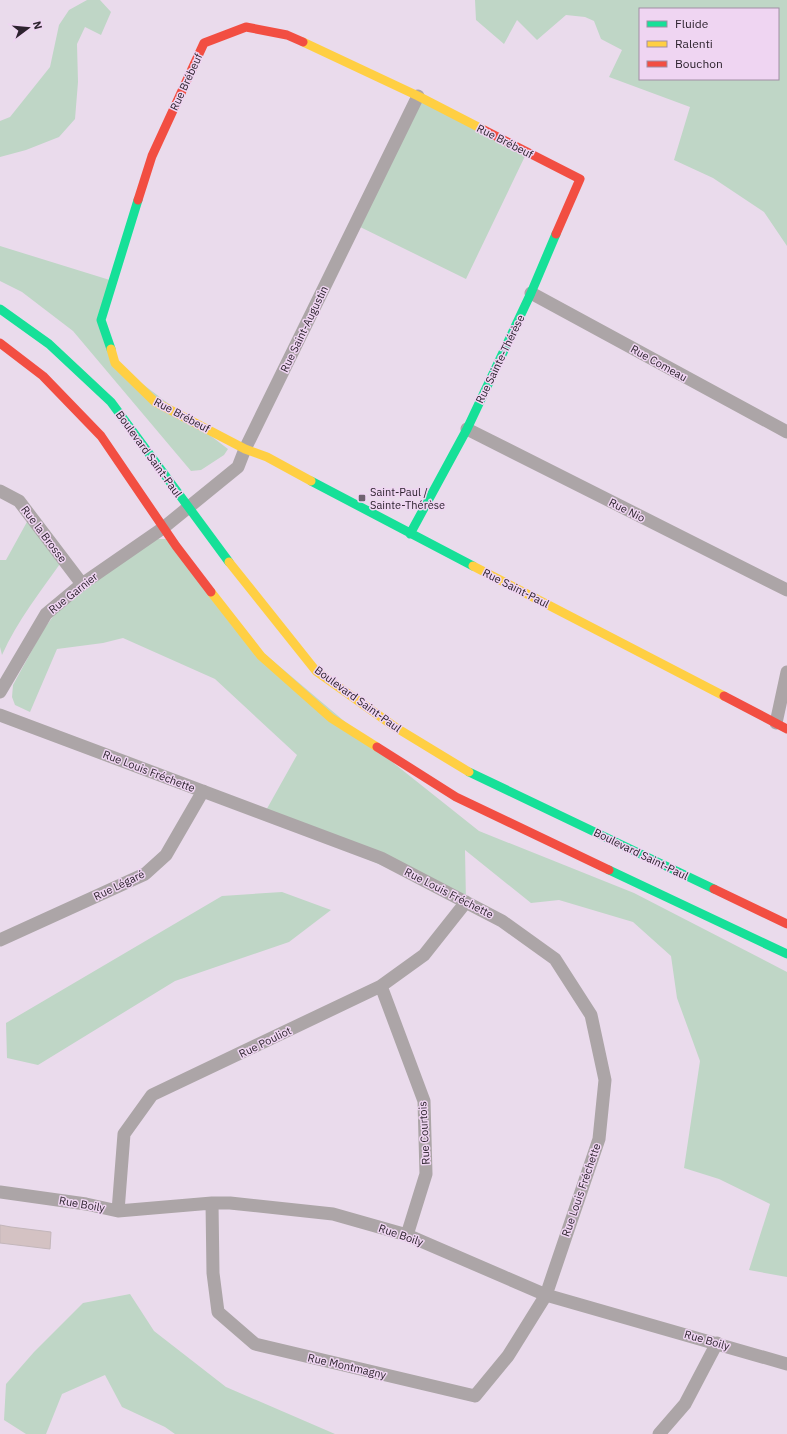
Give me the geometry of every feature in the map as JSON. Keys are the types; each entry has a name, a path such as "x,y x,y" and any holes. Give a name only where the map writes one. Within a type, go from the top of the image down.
{"main road":[{"name":"Rue Brébeuf","path":"245,449 155,402 115,363 101,320 152,156 204,43 246,27 287,35 418,96 580,179"},
{"name":"Rue Sainte-Thérèse","path":"410,534 467,429 532,293 580,179"},
{"name":"Boulevard Saint-Paul","path":"0,308 49,344 111,402 234,569 316,671 395,727 473,774 787,924"},
{"path":"0,342 43,376 101,436 158,531 176,546 261,656 331,718 456,797 787,954"},
{"name":"Rue Saint-Paul","path":"245,449 267,457 410,534 781,726"}],"street":[{"name":"Rue Saint-Augustin","path":"158,531 238,467 245,449 418,96"},
{"name":"Rue Comeau","path":"532,293 787,432"},
{"name":"Rue Nio","path":"467,429 787,590"},
{"name":"Rue la Brosse","path":"0,491 19,501 82,584"},
{"name":"Rue Garnier","path":"0,692 46,614 82,584 158,531"},
{"path":"781,726 787,672"},
{"name":"Rue Louis Fréchette","path":"0,714 381,858 502,920 555,959 591,1015 605,1080 599,1139 546,1295"},
{"name":"Rue Légaré","path":"0,940 145,874 166,855 203,791"},
{"name":"Rue Pouliot","path":"118,1211 124,1134 152,1095 381,986 424,955 466,902"},
{"name":"Rue Courtois","path":"381,986 424,1101 426,1174 407,1235"},
{"name":"Rue Boily","path":"0,1192 86,1204 118,1211 212,1203 230,1203 333,1214 407,1235 546,1295 787,1364"},
{"name":"Rue Montmagny","path":"212,1203 213,1273 218,1312 255,1344 475,1396 508,1356 546,1295"},
{"path":"659,1434 685,1404 717,1343"}],"green space":[{"path":"87,0 100,0 111,12 101,35 85,27 77,44 78,82 75,119 59,137 26,150 0,157 0,121 10,117 50,67 59,25 69,10"},
{"path":"475,0 787,0 787,246 764,212 713,178 674,160 690,107 609,77 622,50 601,39 594,21 585,17 566,15 537,40 517,20 504,44 476,20"},
{"path":"414,96 527,152 466,279 352,223"},
{"path":"0,246 113,281 101,320 115,363 228,449 224,455 201,470 191,471 73,331 22,292 0,281"},
{"path":"28,520 62,561 22,618 2,655 0,647 0,560 6,560"},
{"path":"156,539 167,539 233,627 396,765 479,831 634,893 787,972 787,1277 749,1270 770,1204 719,1179 684,1168 700,1061 677,998 671,956 633,922 559,900 531,903 465,850 466,902 264,814 297,755 215,679 123,638 103,643 57,649 30,712 15,705 12,697 13,685 43,630 58,610 85,588"},
{"path":"282,892 331,910 289,942 175,981 38,1065 7,1058 6,1023 222,896"},
{"path":"130,1294 154,1331 226,1387 335,1434 175,1434 165,1427 122,1407 105,1375 62,1394 46,1434 26,1434 4,1420 6,1384 34,1352 83,1303"}],"building":[{"path":"0,1225 51,1232 50,1249 0,1243"}],"traffic: fast":[{"path":"111,349 101,320 138,200"},
{"path":"410,534 467,429 531,293 556,234"},
{"path":"0,309 49,344 111,402 229,562"},
{"path":"311,481 473,566"},
{"path":"469,772 714,889"},
{"path":"609,870 787,954"}],"traffic: slow":[{"path":"303,42 418,96 484,130"},
{"path":"111,349 115,363 155,402 245,449 267,457 311,481"},
{"path":"229,562 316,671 395,727 469,772"},
{"path":"473,566 724,696"},
{"path":"211,592 261,656 331,718 377,747"}],"traffic: jam":[{"path":"138,200 152,156 204,43 246,27 287,35 303,42"},
{"path":"484,130 580,179 556,234"},
{"path":"0,343 43,376 101,436 176,546 211,592"},
{"path":"724,696 787,729"},
{"path":"377,747 456,797 609,870"},
{"path":"714,889 787,924"}],"place":[{"name":"Saint-Paul / Sainte-Thérèse","path":"362,498"}]}
